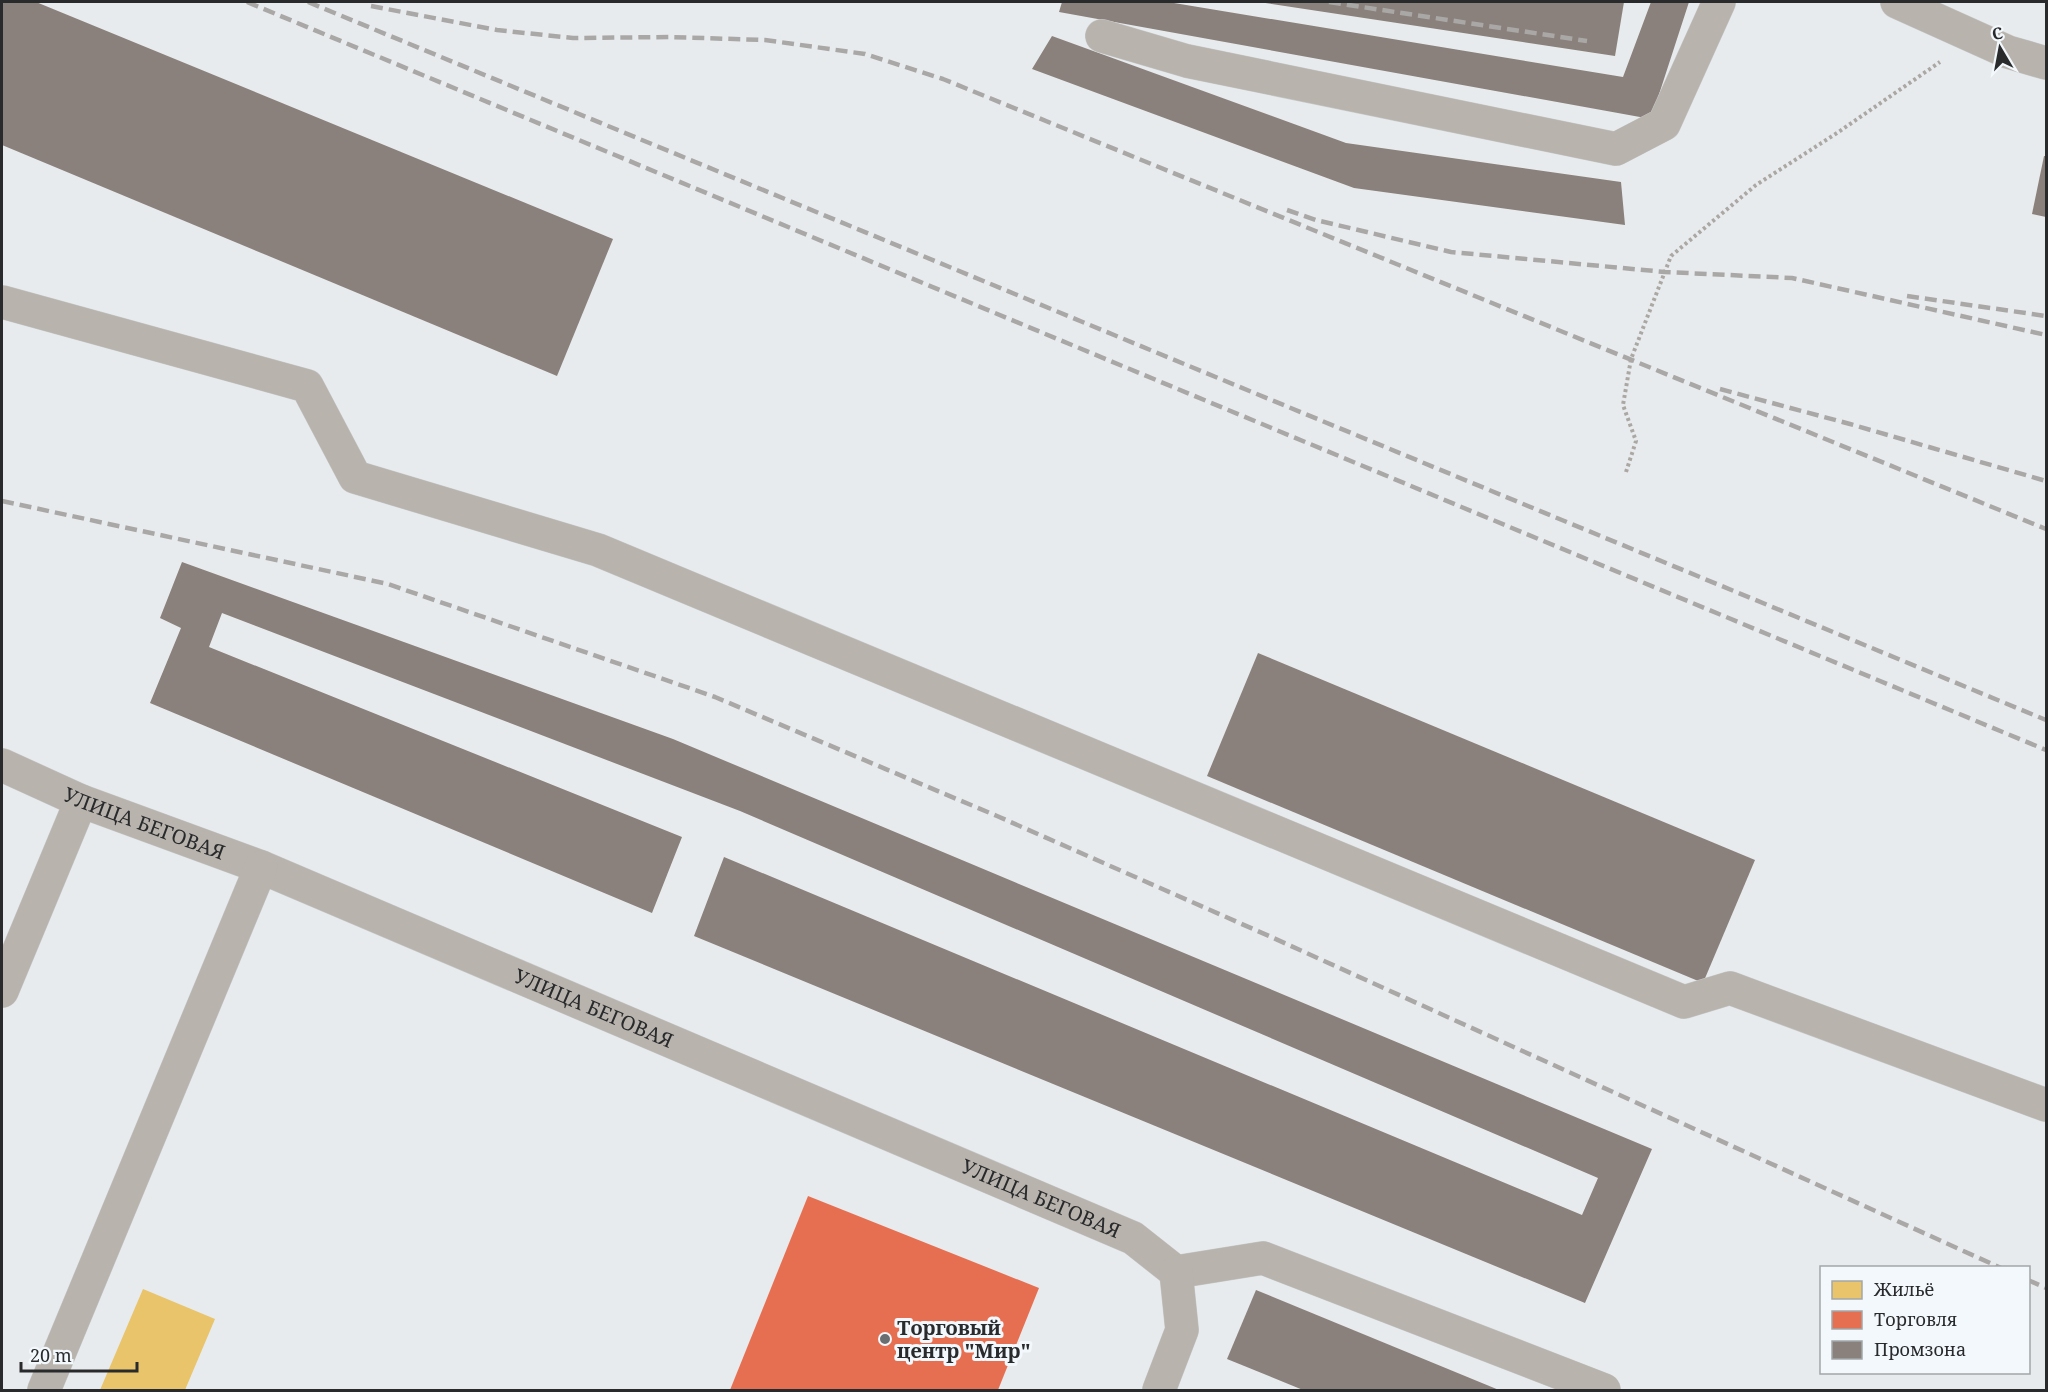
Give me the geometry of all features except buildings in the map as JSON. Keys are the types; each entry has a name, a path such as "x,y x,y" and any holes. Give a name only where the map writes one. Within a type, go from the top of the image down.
{"street":[{"path":"1102,36 1187,61 1616,149 1664,124 1719,2"},
{"path":"1897,2 2008,52 2046,63"},
{"path":"2,302 307,386 355,477 598,550 1684,1002 1730,988 2046,1105"},
{"name":"УЛИЦА БЕГОВАЯ","path":"2,765 81,801 261,867 1132,1238 1176,1272"},
{"path":"2,991 81,801"},
{"path":"44,1390 261,867"},
{"path":"1159,1390 1182,1330 1176,1272 1263,1258 1604,1390"}],"path":[{"path":"1626,472 1636,441 1623,405 1631,359 1671,256 1756,185 1976,38"}],"railway":[{"path":"247,2 2046,750"},
{"path":"308,2 2046,720"},
{"path":"1329,2 1587,41"},
{"path":"371,6 497,30 573,38 669,37 765,40 865,54 943,79 2046,529"},
{"path":"1287,210 1316,220 1451,252 1665,272 1792,278 2046,335"},
{"path":"1907,296 2046,316"},
{"path":"1720,389 2046,481"},
{"path":"2,501 388,584 715,697 997,816 1269,936 1997,1266"},
{"path":"2030,1281 2046,1288"}],"place":[{"name":"Торговый центр \"Мир\"","path":"885,1339"}]}
